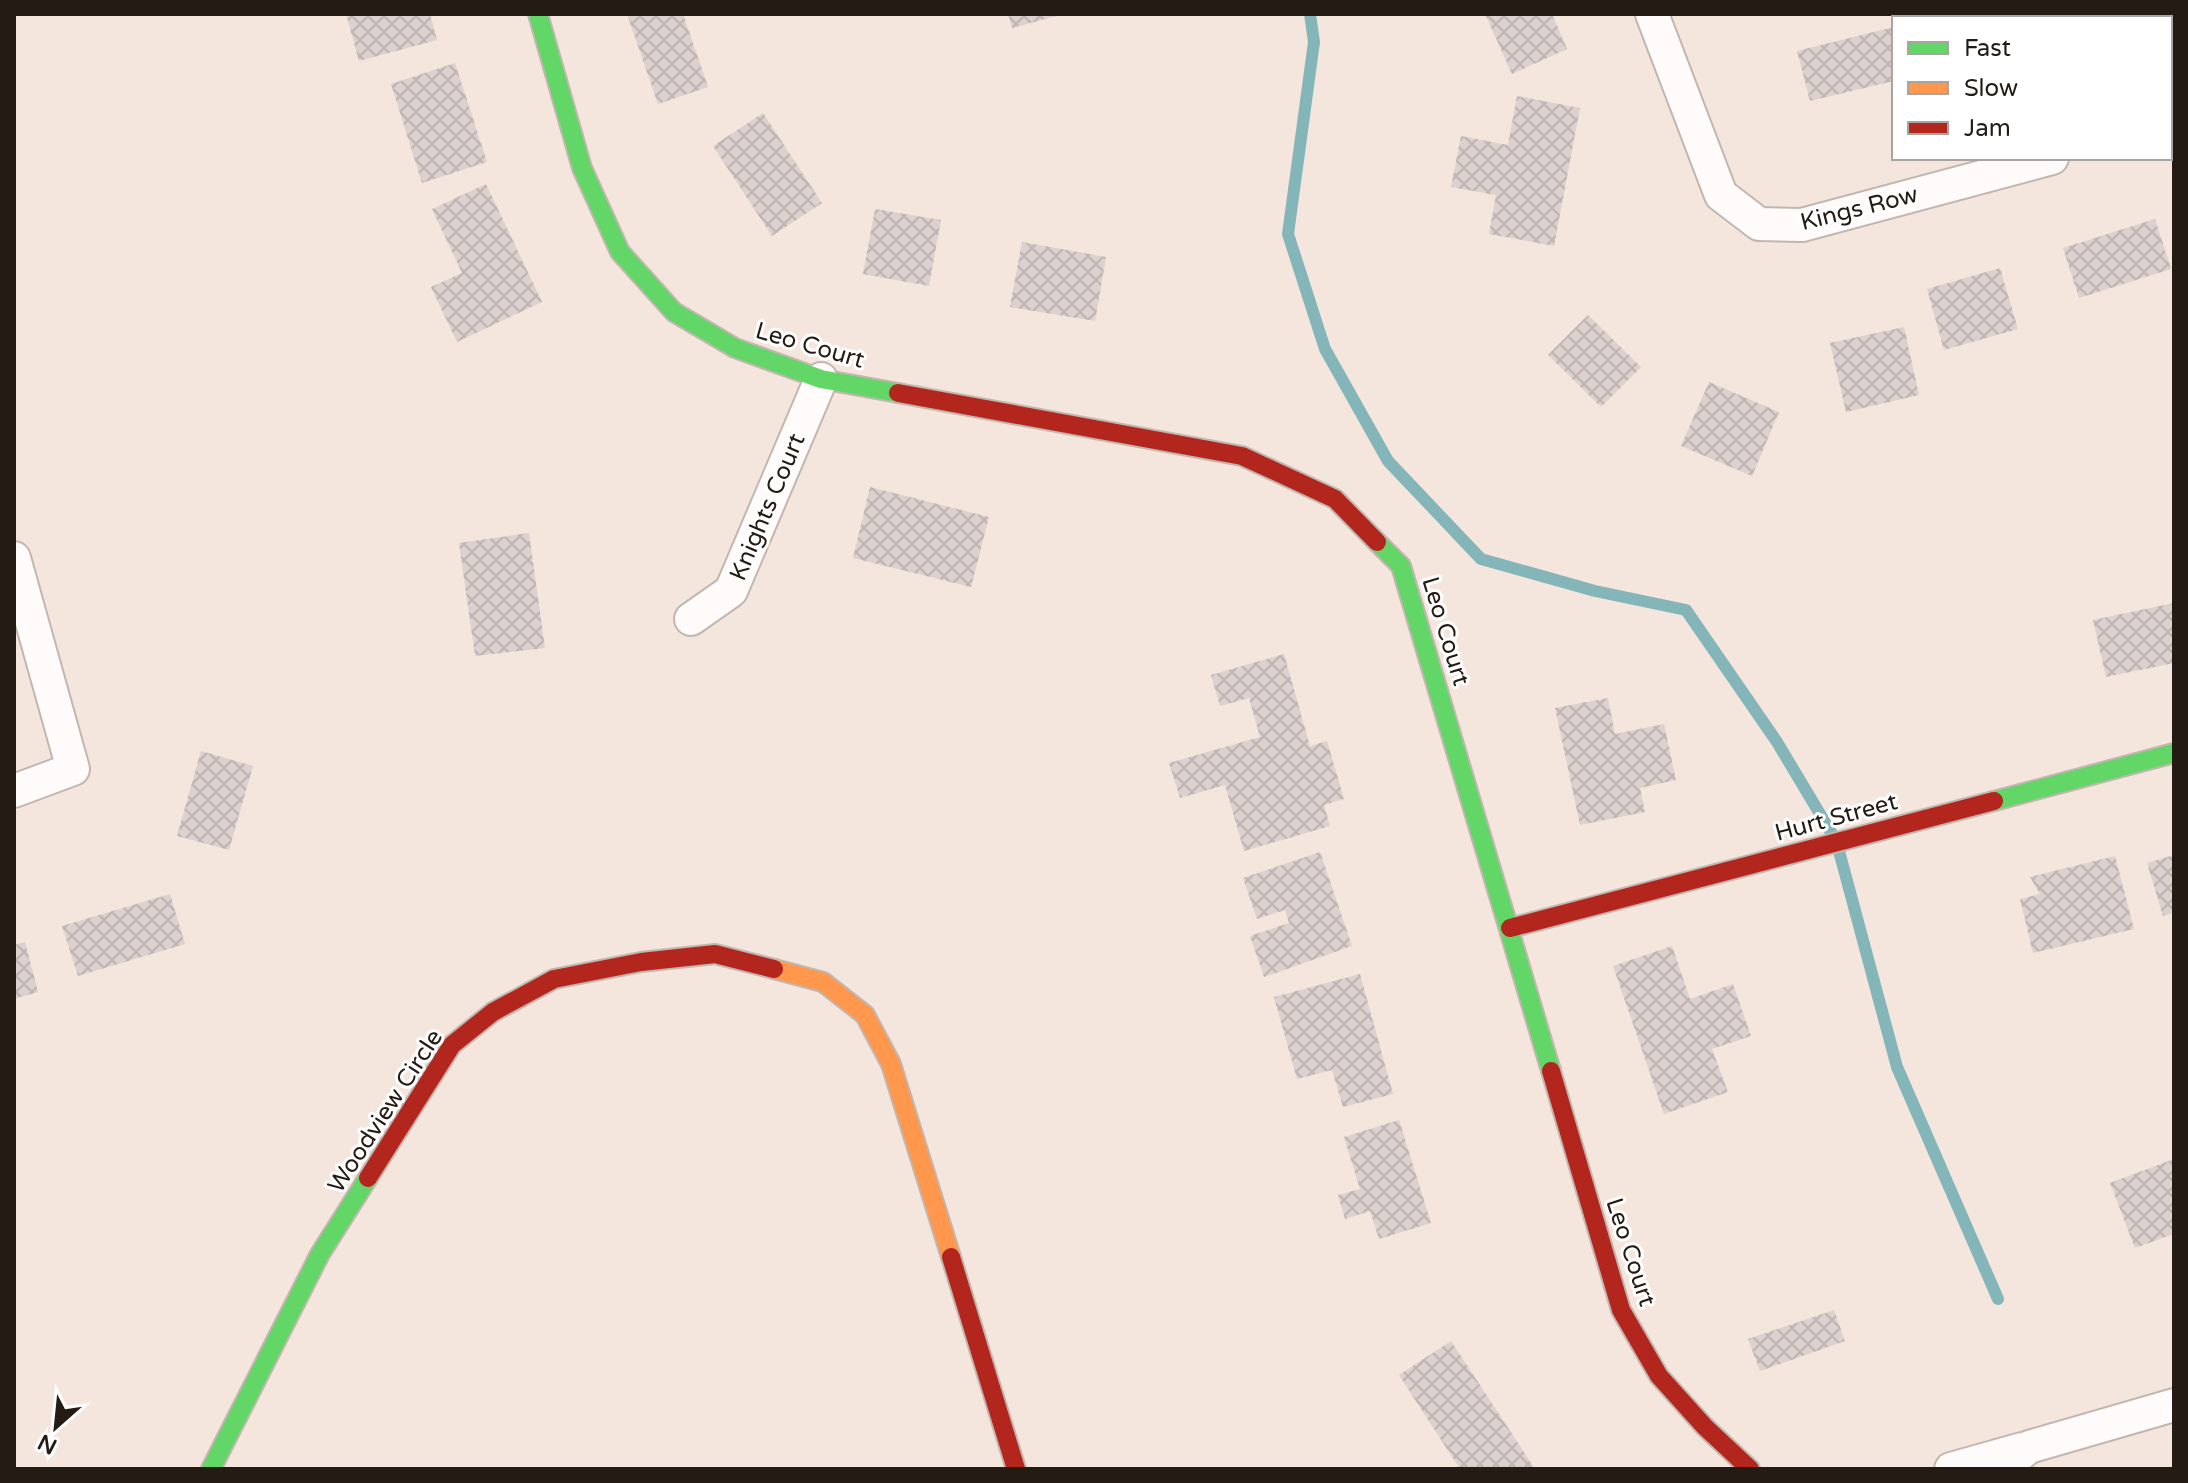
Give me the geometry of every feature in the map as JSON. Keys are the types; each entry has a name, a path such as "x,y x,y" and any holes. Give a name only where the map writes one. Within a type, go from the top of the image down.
{"street":[{"name":"Leo Court","path":"538,14 582,168 620,252 674,312 735,348 821,379 1242,456 1335,499 1401,566 1621,1310 1659,1376 1705,1427 1750,1469"},
{"name":"Kings Row","path":"1652,14 1721,195 1759,224 1802,225 2045,160"},
{"name":"Knights Court","path":"691,619 731,591 821,379"},
{"path":"14,558 73,769 14,791"},
{"name":"Hurt Street","path":"1510,928 2174,753"},
{"name":"Woodview Circle","path":"211,1469 320,1254 452,1045 493,1012 554,979 641,962 715,954 823,982 865,1015 891,1064 1016,1469"},
{"path":"1951,1469 2174,1405"},
{"path":"2001,1469 2029,1447"}],"building":[{"path":"346,14 430,14 437,40 359,61"},
{"path":"627,14 683,14 708,87 658,104"},
{"path":"1008,14 1060,14 1060,15 1012,28"},
{"path":"1485,14 1552,14 1567,49 1512,74"},
{"path":"1976,14 2076,16 1976,16"},
{"path":"1892,27 1892,81 1810,101 1797,51"},
{"path":"455,63 487,162 422,183 391,84"},
{"path":"1517,96 1580,108 1554,246 1489,234 1496,195 1451,187 1461,136 1508,145"},
{"path":"763,113 822,203 772,236 713,146"},
{"path":"486,184 542,302 457,342 431,287 462,273 432,209"},
{"path":"875,209 941,220 929,286 863,274"},
{"path":"2155,219 2171,269 2079,298 2063,248"},
{"path":"1022,242 1106,257 1095,321 1010,307"},
{"path":"2000,268 2018,329 1944,350 1927,289"},
{"path":"1588,315 1641,367 1601,407 1548,355"},
{"path":"1904,327 1919,395 1846,412 1830,343"},
{"path":"1709,382 1779,412 1752,476 1681,446"},
{"path":"870,487 989,517 971,587 853,558"},
{"path":"529,533 545,648 475,656 459,543"},
{"path":"2174,603 2174,663 2106,677 2093,620"},
{"path":"1284,654 1310,746 1327,741 1344,799 1324,805 1330,826 1244,851 1225,785 1180,798 1169,763 1260,737 1249,698 1220,706 1211,675"},
{"path":"1608,698 1615,734 1664,724 1676,780 1640,788 1645,812 1580,825 1555,708"},
{"path":"201,751 253,766 229,850 177,836"},
{"path":"1320,852 1352,946 1264,977 1250,936 1289,923 1285,910 1257,919 1243,878"},
{"path":"2174,855 2174,913 2163,916 2147,863"},
{"path":"2115,856 2134,929 2033,953 2020,899 2040,894 2030,877"},
{"path":"170,894 185,944 78,976 62,926"},
{"path":"25,942 38,992 14,999 14,945"},
{"path":"1672,946 1690,999 1733,984 1751,1036 1712,1049 1728,1092 1664,1114 1613,966"},
{"path":"1360,974 1393,1094 1343,1107 1332,1070 1297,1079 1274,997"},
{"path":"1399,1120 1431,1223 1379,1239 1370,1211 1345,1219 1338,1195 1360,1189 1344,1137"},
{"path":"2174,1159 2174,1234 2135,1248 2110,1183"},
{"path":"1834,1310 1845,1341 1760,1371 1748,1339"},
{"path":"1451,1341 1535,1469 1460,1469 1399,1375"}],"waterway":[{"path":"1310,14 1314,42 1288,234 1325,349 1388,461 1481,559 1595,591 1686,610 1777,742 1832,834"},
{"path":"1839,851 1897,1067 1998,1299"}],"traffic: fast":[{"path":"538,14 582,168 620,252 674,312 735,348 821,379 898,393"},
{"path":"1377,542 1401,566 1551,1071"},
{"path":"1994,801 2174,753"},
{"path":"211,1469 320,1254 368,1178"}],"traffic: slow":[{"path":"774,969 823,982 865,1015 891,1064 951,1257"}],"traffic: jam":[{"path":"898,393 1242,456 1335,499 1377,542"},
{"path":"1510,928 1994,801"},
{"path":"368,1178 452,1045 493,1012 554,979 641,962 715,954 774,969"},
{"path":"1551,1071 1621,1310 1659,1376 1705,1427 1750,1469"},
{"path":"951,1257 1016,1469"}]}
